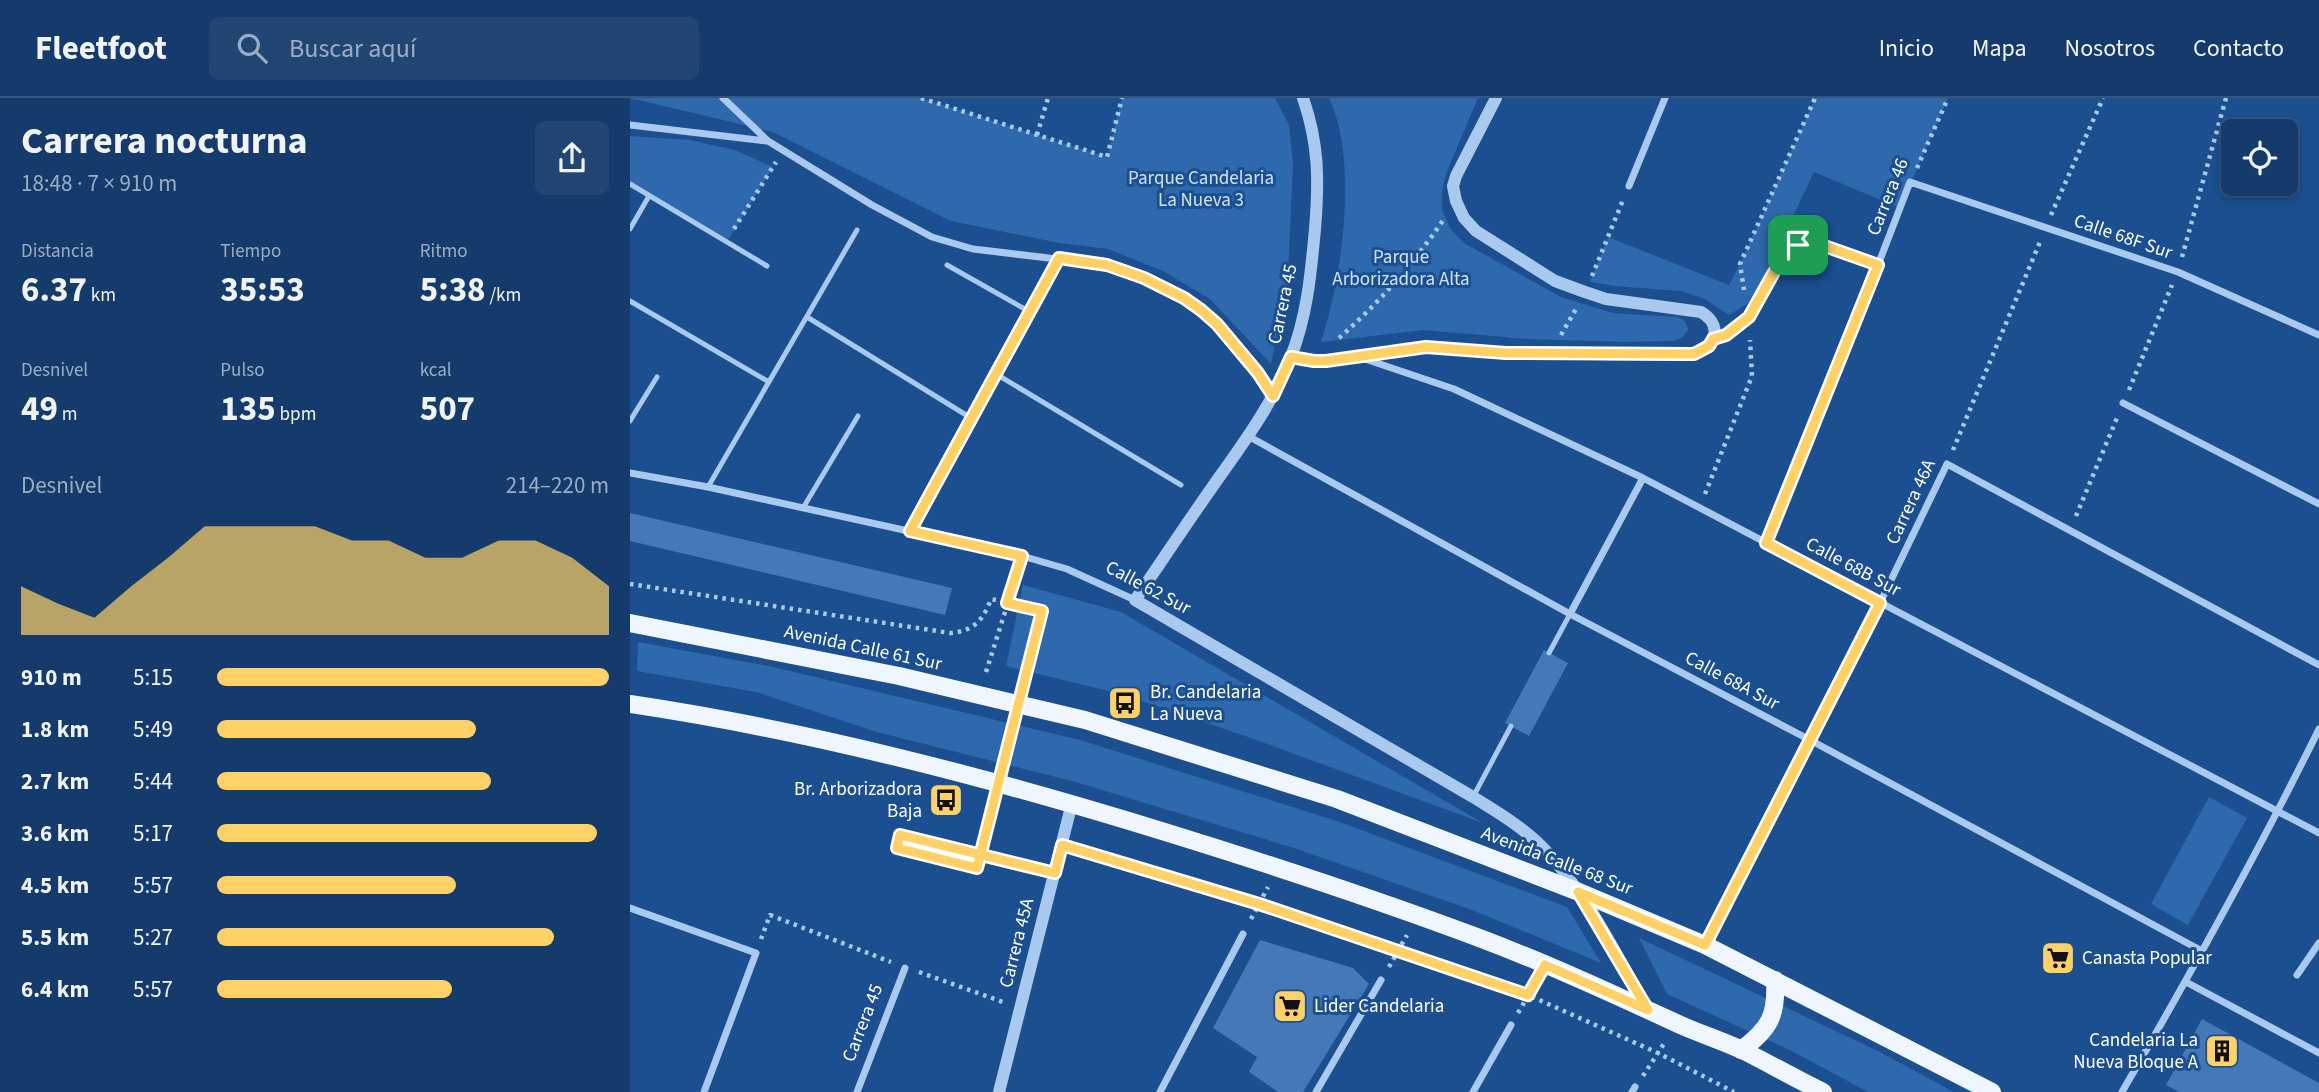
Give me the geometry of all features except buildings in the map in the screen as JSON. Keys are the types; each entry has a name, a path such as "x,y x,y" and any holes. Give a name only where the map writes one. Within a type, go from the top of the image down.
{"main road":[{"name":"Avenida Calle 61 Sur","path":"630,622 899,676 1085,720"},
{"path":"630,704 834,743 920,763 1072,803 1278,867 1485,940 1741,1050 1823,1092"},
{"name":"Avenida Calle 68 Sur","path":"1085,720 1338,799 1578,892 1705,945 1992,1092"},
{"path":"1741,1050 1758,1038 1771,1021 1776,1000 1775,980"}],"street":[{"path":"723,98 768,141 872,205 932,237 973,249 1107,265 1144,278 1184,298 1217,324 1258,373 1273,396"},
{"name":"Carrera 45","path":"1135,600 1248,436 1273,396 1291,357 1306,302 1312,267 1318,191 1315,139 1303,98"},
{"path":"1496,98 1456,176 1453,186 1456,201 1464,218 1476,231 1555,281 1606,299 1701,312 1707,316 1713,327 1713,339 1726,335 1749,317 1783,256 1798,245 1819,244 1878,265"},
{"path":"1629,186 1665,98"},
{"path":"630,125 768,141"},
{"name":"Calle 68F Sur","path":"1910,182 2178,272 2319,335"},
{"name":"Carrera 46","path":"1878,265 1910,182"},
{"name":"Calle 68B Sur","path":"1291,357 1314,361 1426,347 1506,353 1685,355 1705,349 1713,339"},
{"name":"Calle 68B Sur","path":"1358,357 1454,389 1643,478 2319,833"},
{"path":"2123,403 2319,504"},
{"name":"Calle 68A Sur","path":"1248,436 1570,614 2202,951"},
{"path":"1947,464 2319,665"},
{"name":"Carrera 46A","path":"1705,945 1880,603 1947,464"},
{"name":"Calle 62 Sur","path":"630,473 708,487 1022,556 1067,569 1135,600 1473,797 1525,831 1548,852 1578,892 1648,1010"},
{"path":"1570,614 1643,478"},
{"path":"2122,1092 2186,982 2279,811 2319,729"},
{"name":"Carrera 45A","path":"999,1092 1072,803"},
{"path":"631,910 756,953 704,1092"},
{"path":"1160,1092 1243,934"},
{"path":"2297,975 2319,943"},
{"name":"Carrera 45","path":"857,1092 905,968"},
{"path":"1316,1092 1381,980"},
{"path":"2186,982 2319,1053"},
{"path":"1473,1092 1511,1025"}],"lane":[{"path":"630,184 767,266"},
{"path":"630,229 649,196"},
{"path":"708,487 858,230"},
{"path":"910,531 1059,258"},
{"path":"947,265 1030,312"},
{"path":"630,301 769,382"},
{"path":"807,317 971,418"},
{"path":"996,374 1181,485"},
{"path":"630,421 657,377"},
{"path":"803,508 858,416"},
{"path":"1549,653 1570,614"},
{"path":"1473,797 1511,726"}],"path":[{"path":"921,98 1107,157 1122,98"},
{"path":"1037,135 1048,98"},
{"path":"1700,508 1752,376 1749,317 1740,264 1815,98"},
{"name":"Carrera 46","path":"1910,182 1948,98"},
{"name":"Carrera 46A","path":"1947,464 2103,98"},
{"path":"2178,272 2226,98"},
{"path":"727,242 784,150"},
{"path":"1314,361 1377,303 1433,236 1456,201"},
{"name":"Carrera 46","path":"1766,543 1878,265"},
{"path":"986,672 1022,556"},
{"path":"630,584 950,633 975,626 983,619 991,599 1042,611 977,868 897,848 900,835 971,853 1055,873"},
{"path":"1062,845 1259,904 1528,995 1658,1053 1734,1092"},
{"path":"1243,934 1278,867"},
{"path":"756,953 770,915"},
{"path":"1381,980 1418,916"},
{"path":"1511,1025 1545,965"},
{"path":"1634,1090 1677,1024"}],"green space":[{"name":"Parque Candelaria La Nueva 3","path":"630,98 921,98 1107,157 1122,98 1275,98 1289,125 1293,163 1288,279 1271,364 1210,299 1163,271 1108,249 1059,243 951,221 773,132"},
{"name":"Parque Arborizadora Alta","path":"1329,98 1478,98 1447,171 1442,191 1442,210 1450,228 1464,243 1561,297 1613,313 1677,317 1685,321 1688,330 1683,337 1674,341 1527,339 1424,330 1321,342 1341,253 1344,219 1343,154 1338,124"},
{"path":"1815,98 1948,98 1900,208 1814,172 1761,284 1747,304 1729,315 1705,299 1681,291 1590,282 1608,237 1729,285"},
{"path":"630,136 689,140 735,150 773,167 727,242 630,184"},
{"path":"1023,585 1121,612 1483,823 1248,737 1121,694 1006,666"},
{"path":"638,642 773,667 1080,740 1337,821 1567,907 1601,963 1472,910 1294,848 1072,781 877,732 756,692 637,671"},
{"path":"2209,797 2247,818 2188,925 2151,904"},
{"path":"1639,938 1878,1051 1954,1092 1868,1092 1790,1050 1667,994"}],"place":[{"name":"Br. Candelaria La Nueva","path":"1125,703"},
{"name":"Br. Arborizadora Baja","path":"946,800"},
{"name":"Canasta Popular","path":"2058,958"},
{"name":"Lider Candelaria","path":"1290,1006"},
{"name":"Candelaria La Nueva Bloque A","path":"2222,1051"}],"route":[{"path":"1798,245 1783,256 1749,317 1738,327 1713,339 1709,346 1694,354 1506,353 1426,347 1326,361 1291,357 1273,396 1258,373 1217,324 1184,298 1144,278 1107,265 1059,258 910,531 1022,556 1007,603 1042,611 1020,696 999,782 977,868 897,848 900,835 971,853 1055,873 1062,845 1259,904 1528,995 1545,965 1648,1010 1578,892 1705,945 1880,603 1766,543 1878,265 1819,244 1798,245"}]}
